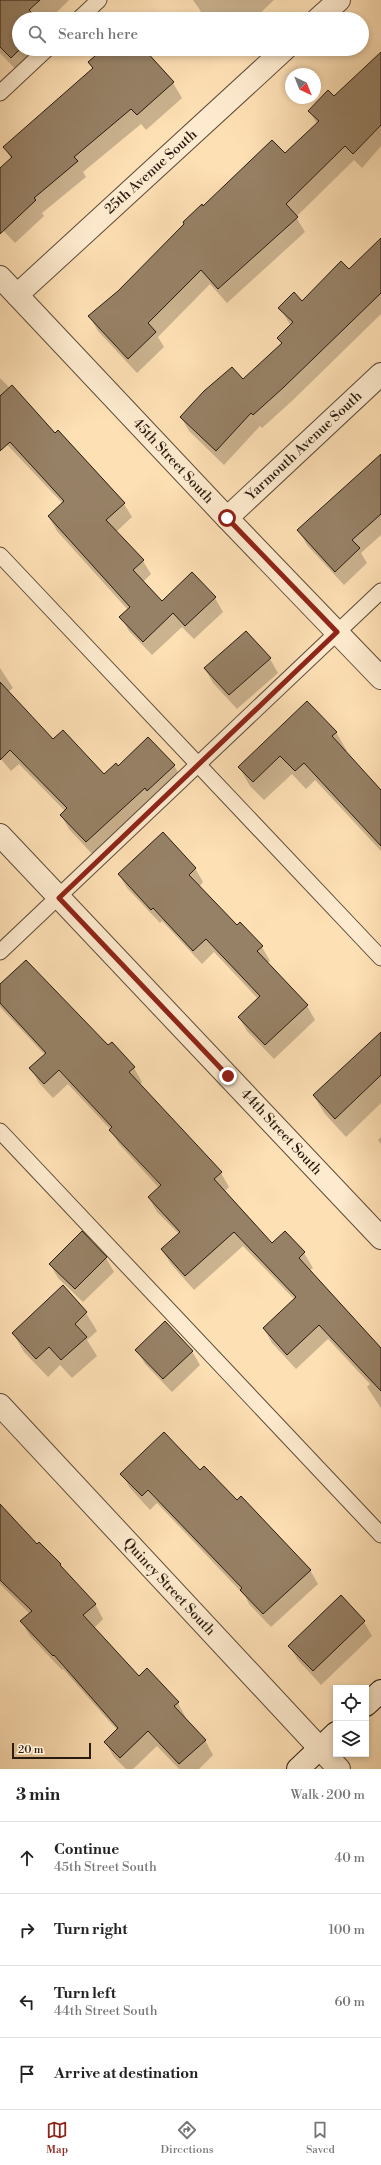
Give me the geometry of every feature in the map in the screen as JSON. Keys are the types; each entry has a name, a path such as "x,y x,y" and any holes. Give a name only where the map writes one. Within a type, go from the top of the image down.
{"street":[{"path":"325,12 338,0"},
{"name":"25th Avenue South","path":"17,295 277,56"},
{"name":"45th Street South","path":"0,277 227,518 381,678"},
{"name":"Yarmouth Avenue South","path":"227,518 381,374"},
{"name":"44th Street South","path":"0,835 381,1238"},
{"name":"Quincy Street South","path":"0,1405 339,1769"},
{"path":"369,1702 381,1691"},
{"path":"298,1769 333,1736"}],"lane":[{"path":"87,12 100,0"},
{"path":"0,92 39,56"},
{"path":"0,555 381,958"},
{"path":"0,952 59,898 381,591"},
{"path":"0,1131 381,1535"}],"building":[{"path":"0,0 40,0 29,10 31,12 12,12 13,56 11,58 0,47"},
{"path":"381,52 381,125 353,154 345,146 286,204 298,217 218,289 201,270 148,323 156,332 128,359 88,316 118,291 184,224 183,222 202,204 203,206 272,140 285,153 319,121 308,111 315,104 321,104 321,97 328,90 334,96"},
{"path":"95,56 150,56 174,82 137,115 131,109 74,157 78,161 34,198 36,200 0,234 0,168 12,157 3,147 93,68 88,62"},
{"path":"381,238 381,293 284,387 253,415 251,413 216,451 180,417 204,391 232,367 243,379 282,343 277,338 293,322 278,308 294,292 302,301 341,261 349,269"},
{"path":"12,385 55,433 58,430 125,503 106,520 144,560 133,570 162,601 192,572 216,597 185,626 173,613 143,642 119,617 130,607 48,516 64,501 10,442 0,451 0,396"},
{"path":"381,454 381,514 352,540 360,548 335,572 297,530"},
{"path":"246,631 271,658 229,695 204,668"},
{"path":"0,682 53,739 63,730 104,774 116,763 118,766 148,737 175,765 147,791 145,788 86,842 60,815 67,808 10,750 0,760"},
{"path":"307,701 337,732 332,736 381,790 381,846 304,763 295,771 280,756 253,782 238,767"},
{"path":"163,832 196,868 189,875 237,925 240,922 263,946 257,951 308,1005 265,1045 238,1017 260,996 206,939 193,951 153,908 151,910 118,874"},
{"path":"26,960 108,1045 112,1042 135,1067 129,1072 222,1172 214,1179 272,1243 285,1231 305,1252 299,1258 381,1348 381,1391 319,1325 287,1355 263,1328 296,1297 234,1232 185,1276 161,1249 180,1232 148,1197 161,1185 109,1130 112,1127 59,1070 44,1084 29,1068 46,1053 0,1003 0,984"},
{"path":"381,1032 381,1075 335,1119 313,1095"},
{"path":"82,1231 107,1257 75,1289 49,1264"},
{"path":"63,1285 87,1312 75,1324 87,1337 61,1360 49,1347 36,1359 12,1333"},
{"path":"165,1321 193,1351 163,1379 135,1350"},
{"path":"164,1432 200,1470 204,1466 237,1500 241,1496 311,1570 263,1614 240,1590 242,1588 148,1490 142,1496 120,1474"},
{"path":"0,1504 37,1544 39,1542 61,1564 60,1565 96,1604 83,1615 139,1676 147,1668 179,1702 174,1706 206,1740 179,1764 148,1731 120,1758 104,1742 118,1728 54,1655 53,1656 20,1621 32,1611 0,1580"},
{"path":"341,1595 365,1621 313,1671 288,1646"}],"route":[{"path":"227,518 337,632 59,898 228,1076"}]}
